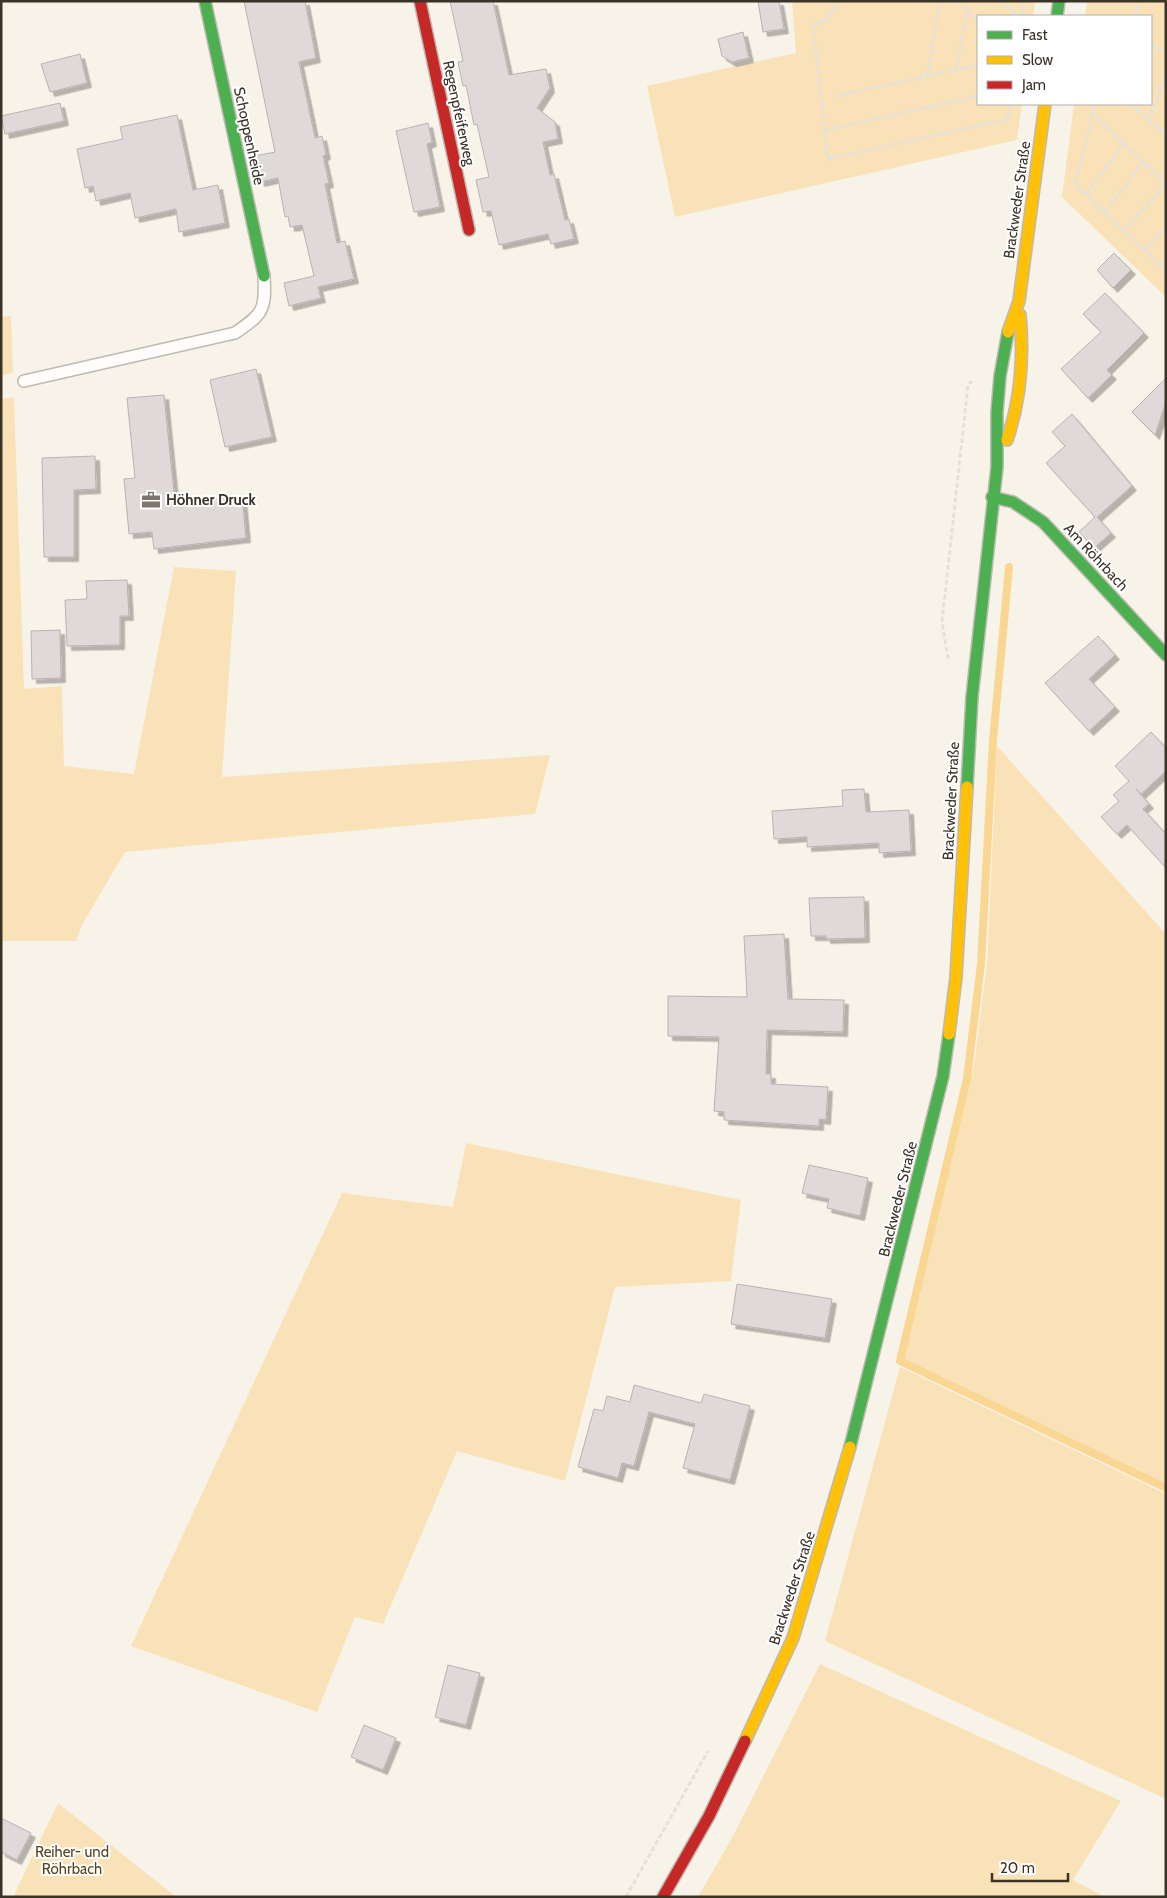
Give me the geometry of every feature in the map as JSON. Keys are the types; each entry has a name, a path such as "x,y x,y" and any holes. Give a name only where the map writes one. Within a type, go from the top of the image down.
{"main road":[{"name":"Schoppenheide","path":"206,1 264,276"},
{"name":"Regenpfeiferweg","path":"420,1 469,230"},
{"path":"1057,15 1059,1"},
{"name":"Brackweder Straße","path":"663,1897 710,1816 793,1638 839,1486 926,1148 942,1076 956,977 972,697 996,467 1000,376 1006,337 1019,301 1045,105"},
{"name":"Brackweder Straße","path":"996,467 1013,422 1020,388 1023,343 1019,301"},
{"name":"Am Röhrbach","path":"992,497 1013,502 1043,522 1166,655"}],"lane":[{"path":"24,381 235,333 258,318 265,297 264,276"}],"path":[{"path":"840,1 822,22 813,24 828,159 1008,119 1010,105"},
{"path":"926,76 940,1"},
{"path":"957,1 977,19"},
{"path":"1001,1 1019,15"},
{"path":"1020,15 1024,1"},
{"path":"1135,15 1140,1"},
{"path":"958,70 967,10"},
{"path":"1152,45 1166,54"},
{"path":"837,96 977,65"},
{"path":"1149,121 1166,74"},
{"path":"825,130 977,96"},
{"path":"1094,105 1075,184 1166,271"},
{"path":"1132,105 1166,136"},
{"path":"1093,114 1166,184 1124,230"},
{"path":"1086,194 1124,143"},
{"path":"1105,212 1143,162"},
{"path":"1145,251 1166,227"},
{"path":"948,660 942,622 968,385 973,379"},
{"path":"626,1897 711,1745"}],"green space":[{"path":"792,1 1035,1 1033,15 977,15 977,105 1022,105 1017,140 675,217 647,86 796,53"},
{"path":"1087,1 1166,1 1166,297 1062,197 1074,105 1152,105 1152,15 1085,15"},
{"path":"11,316 13,373 1,375 1,317"},
{"path":"14,397 24,689 62,686 64,766 134,774 174,567 236,571 222,777 550,755 535,814 125,852 83,923 76,941 1,941 1,399"},
{"path":"997,746 1166,934 1166,1485 904,1359 974,1065 987,964"},
{"path":"466,1143 741,1200 731,1281 615,1287 565,1481 457,1451 383,1624 355,1617 317,1712 131,1646 342,1193 453,1207"},
{"path":"900,1367 1166,1494 1166,1799 825,1641"},
{"path":"820,1664 1121,1801 1073,1880 1105,1897 698,1897 733,1836"},
{"name":"Reiher- und Röhrbach","path":"58,1803 176,1897 13,1897"}],"building":[{"path":"244,1 305,1 316,58 299,62 315,138 322,136 326,155 323,156 329,183 325,184 337,243 345,241 354,279 318,287 321,298 289,306 284,283 314,276 302,225 290,227 288,216 285,217 278,178 260,182 255,156 275,152"},
{"path":"450,1 493,1 509,75 546,69 550,88 537,108 555,122 558,139 543,142 550,175 554,174 565,220 569,219 574,239 551,244 548,234 499,245 491,211 483,212 476,180 489,177 477,124 474,125 466,85 463,86 458,62 463,61"},
{"path":"758,1 779,1 784,29 763,32"},
{"path":"743,32 749,58 732,62 722,56 718,39"},
{"path":"80,54 87,83 50,92 41,64"},
{"path":"60,103 64,121 5,134 1,116"},
{"path":"177,115 193,190 218,185 225,223 179,232 176,209 135,218 130,193 96,201 93,186 85,188 77,149 123,139 120,127"},
{"path":"428,123 432,142 427,144 440,207 414,212 396,131"},
{"path":"1114,253 1131,270 1113,288 1097,270"},
{"path":"1105,293 1144,333 1107,370 1112,375 1088,398 1061,369 1101,332 1083,314"},
{"path":"256,369 272,437 225,447 210,380"},
{"path":"1166,378 1166,402 1155,435 1132,412"},
{"name":"Höhner Druck","path":"164,395 175,503 242,496 246,538 154,549 152,532 129,534 124,479 135,478 127,398"},
{"path":"1072,414 1132,486 1097,517 1111,533 1094,548 1079,532 1095,517 1046,463 1065,446 1052,432"},
{"path":"95,456 96,489 74,490 74,557 44,557 42,458"},
{"path":"127,580 129,616 120,616 120,645 67,646 65,600 87,599 86,581"},
{"path":"60,630 61,678 32,679 31,631"},
{"path":"1098,636 1115,655 1089,679 1115,707 1089,731 1045,683"},
{"path":"1151,732 1166,748 1166,771 1141,794 1136,789 1149,804 1143,809 1166,834 1166,868 1127,825 1117,834 1101,817 1119,801 1113,795 1129,781 1115,766"},
{"path":"864,789 866,812 909,810 911,851 879,853 879,843 807,847 807,837 774,839 772,811 843,806 842,790"},
{"path":"864,897 865,938 826,939 826,936 811,936 809,898"},
{"path":"784,934 788,999 844,1000 843,1032 767,1030 766,1074 771,1074 771,1084 828,1087 826,1120 819,1119 819,1126 724,1120 724,1112 714,1111 719,1037 668,1036 668,996 747,997 744,936"},
{"path":"809,1165 868,1178 860,1216 827,1208 829,1199 802,1193"},
{"path":"737,1284 832,1299 825,1338 731,1324"},
{"path":"634,1385 701,1403 704,1394 750,1406 730,1480 683,1468 695,1424 649,1412 634,1466 622,1463 618,1478 578,1467 594,1409 603,1411 607,1396 630,1402"},
{"path":"448,1665 480,1673 466,1725 435,1717"},
{"path":"364,1725 396,1738 383,1770 351,1757"},
{"path":"1,1818 31,1833 17,1860 1,1852"}],"waterway":[{"path":"1009,567 993,741 981,964 967,1079 900,1361 1166,1488"}],"traffic: fast":[{"path":"205,1 264,276"},
{"path":"1057,15 1059,1"},
{"path":"967,787 972,697 997,467 997,412 1000,376 1008,332"},
{"path":"992,497 1013,502 1043,522 1166,655"},
{"path":"850,1447 943,1076 949,1034"}],"traffic: slow":[{"path":"1008,332 1019,301 1045,105"},
{"path":"1007,440 1016,409 1020,378 1022,347 1020,315"},
{"path":"949,1034 956,977 967,787"},
{"path":"745,1741 793,1638 850,1447"}],"traffic: jam":[{"path":"420,1 469,230"},
{"path":"663,1897 709,1816 745,1741"}],"place":[{"name":"Höhner Druck","path":"151,500"}]}
